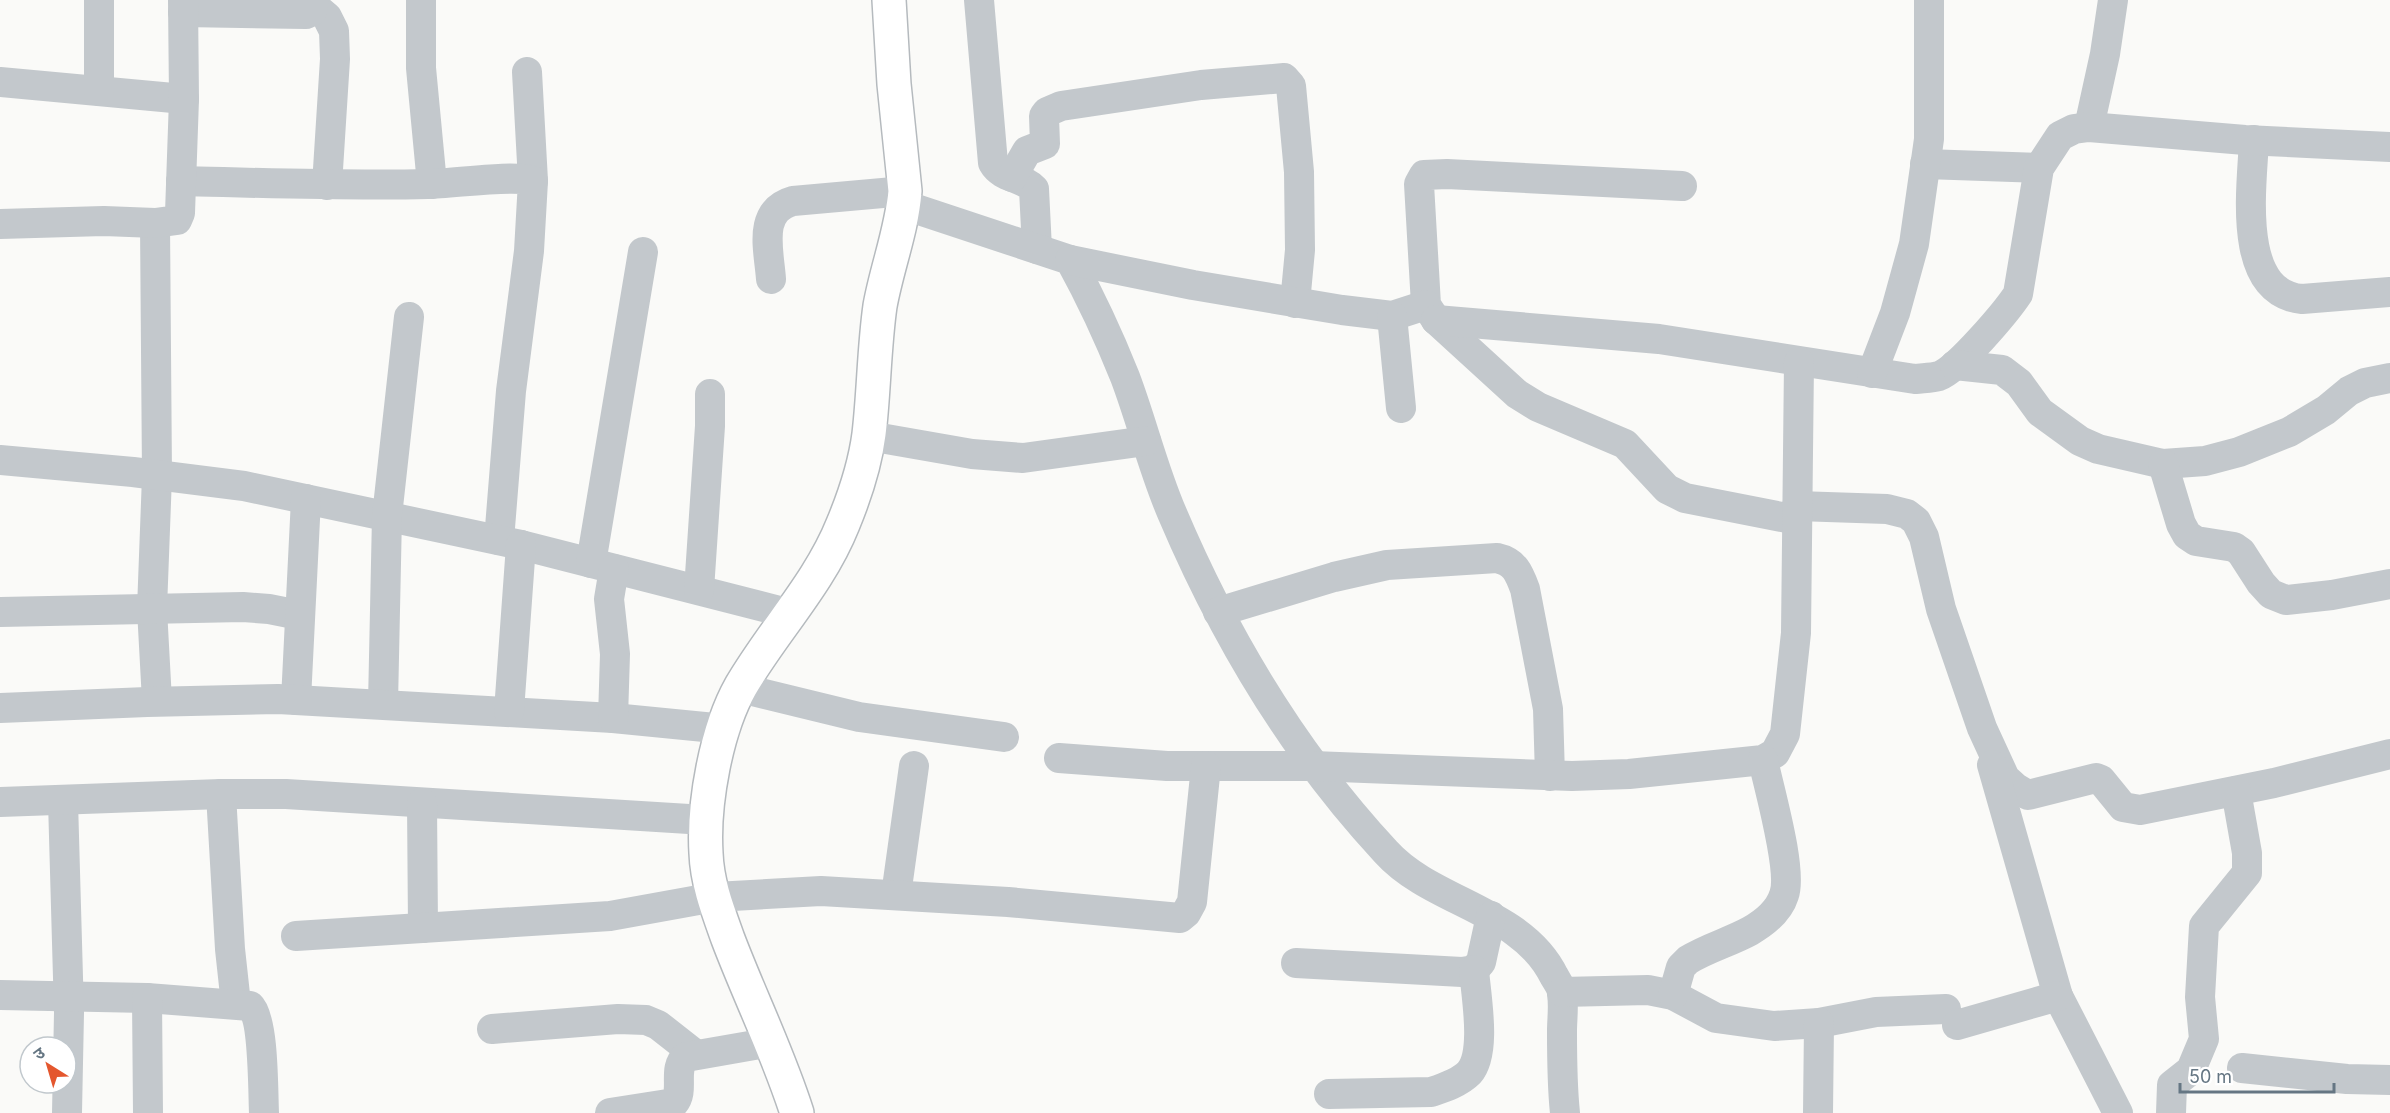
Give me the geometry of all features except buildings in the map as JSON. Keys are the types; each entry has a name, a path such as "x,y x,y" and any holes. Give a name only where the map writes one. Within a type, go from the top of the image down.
{"main road":[{"path":"797,1113 772,1042 737,962 715,897 706,856 705,820 713,767 740,688 806,592 842,527 857,488 868,436 880,309 886,274 905,198 889,0"}],"street":[{"path":"99,0 99,91"},
{"path":"421,0 421,68 432,184"},
{"path":"979,0 993,163 999,171 1028,183 1036,191 1037,249"},
{"path":"1872,373 1895,313 1914,244 1929,139 1929,0"},
{"path":"2089,127 2105,54 2113,0"},
{"path":"314,3 327,17 334,31 335,59 327,185"},
{"path":"0,224 174,221 179,217 181,181 184,99 183,6 306,14 312,11 314,3"},
{"path":"509,711 511,391 529,251 533,181 527,72"},
{"path":"1012,177 1027,151 1045,144 1044,116 1050,110 1084,102 1201,85 1284,78 1291,86 1299,172 1300,250 1295,303"},
{"path":"0,82 184,99"},
{"path":"771,279 768,231 772,214 782,204 793,201 865,196 905,198 1070,260 1193,285 1295,303 1392,316 1431,313 1659,339 1915,379 1940,376 1955,365 2010,306 2018,294 2039,168 2060,136 2074,129 2089,127 2254,140 2390,147"},
{"path":"2254,140 2250,215 2257,259 2265,279 2271,286 2291,298 2302,299 2390,292"},
{"path":"1925,164 2039,168"},
{"path":"1682,186 1440,173 1424,175 1419,184 1431,313 1517,394 1538,407 1625,444 1667,489 1685,498 1797,513 1887,509 1907,514 1916,521 1924,537 1941,609 1982,728 2058,996 2118,1113"},
{"path":"181,181 327,185 432,184 510,179 533,181"},
{"path":"155,223 157,476 152,609 158,701"},
{"path":"613,718 615,654 603,566 643,252"},
{"path":"1070,260 1091,297 1124,376 1171,511 1218,612 1253,677 1313,766 1386,853 1405,871 1431,887 1491,916 1535,951 1551,969 1562,992 1562,1086 1565,1113"},
{"path":"1392,316 1401,408"},
{"path":"383,704 387,516 409,317"},
{"path":"1059,758 1167,766 1313,766 1550,776 1629,774 1763,760 1775,753 1785,734 1796,633 1799,362"},
{"path":"1955,365 2002,370 2019,383 2040,412 2080,441 2098,449 2163,464 2205,461 2269,440 2289,432 2326,410 2349,391 2364,383 2390,378"},
{"path":"699,590 710,394"},
{"path":"868,436 972,453 1023,458 1146,441"},
{"path":"0,460 133,472 244,486 510,543 791,614"},
{"path":"2163,464 2181,524 2187,535 2196,541 2235,547 2271,594 2286,600 2332,595 2390,584"},
{"path":"296,700 306,499"},
{"path":"1218,612 1324,579 1387,565 1497,558 1508,561 1518,571 1525,589 1546,698 1550,776"},
{"path":"0,612 243,607 270,609 299,615"},
{"path":"740,688 859,717 1004,737"},
{"path":"0,708 158,701 296,700 613,718 725,729"},
{"path":"1982,728 2005,778 2028,795 2096,778 2101,780 2124,807 2140,810 2236,791 2390,754"},
{"path":"1673,995 1681,967 1688,960 1750,930 1770,916 1785,894 1787,883 1781,840 1763,760"},
{"path":"896,895 914,766"},
{"path":"296,936 610,916 715,897 821,891 1180,918 1192,902 1206,766"},
{"path":"2171,1113 2172,1085 2192,1070 2204,1039 2200,997 2204,926 2247,873 2247,853 2236,791"},
{"path":"0,802 221,794 286,794 705,820"},
{"path":"221,794 230,949 236,1004"},
{"path":"63,801 67,1113"},
{"path":"422,803 423,928"},
{"path":"1296,963 1462,972 1474,970 1481,962 1491,916"},
{"path":"1329,1094 1431,1092 1446,1087 1469,1073 1479,1044 1474,970"},
{"path":"1562,992 1648,990 1673,995 1716,1018 1774,1026 1819,1023 1876,1012 1951,1017 2058,996"},
{"path":"0,995 147,998 250,1006 256,1013 262,1058 264,1113"},
{"path":"147,998 147,1113"},
{"path":"492,1029 618,1019 646,1020 657,1025 695,1054"},
{"path":"1818,1113 1819,1023"},
{"path":"610,1113 674,1104 678,1098 681,1061 695,1054 772,1042"},
{"path":"2242,1068 2347,1079 2390,1080"}]}
